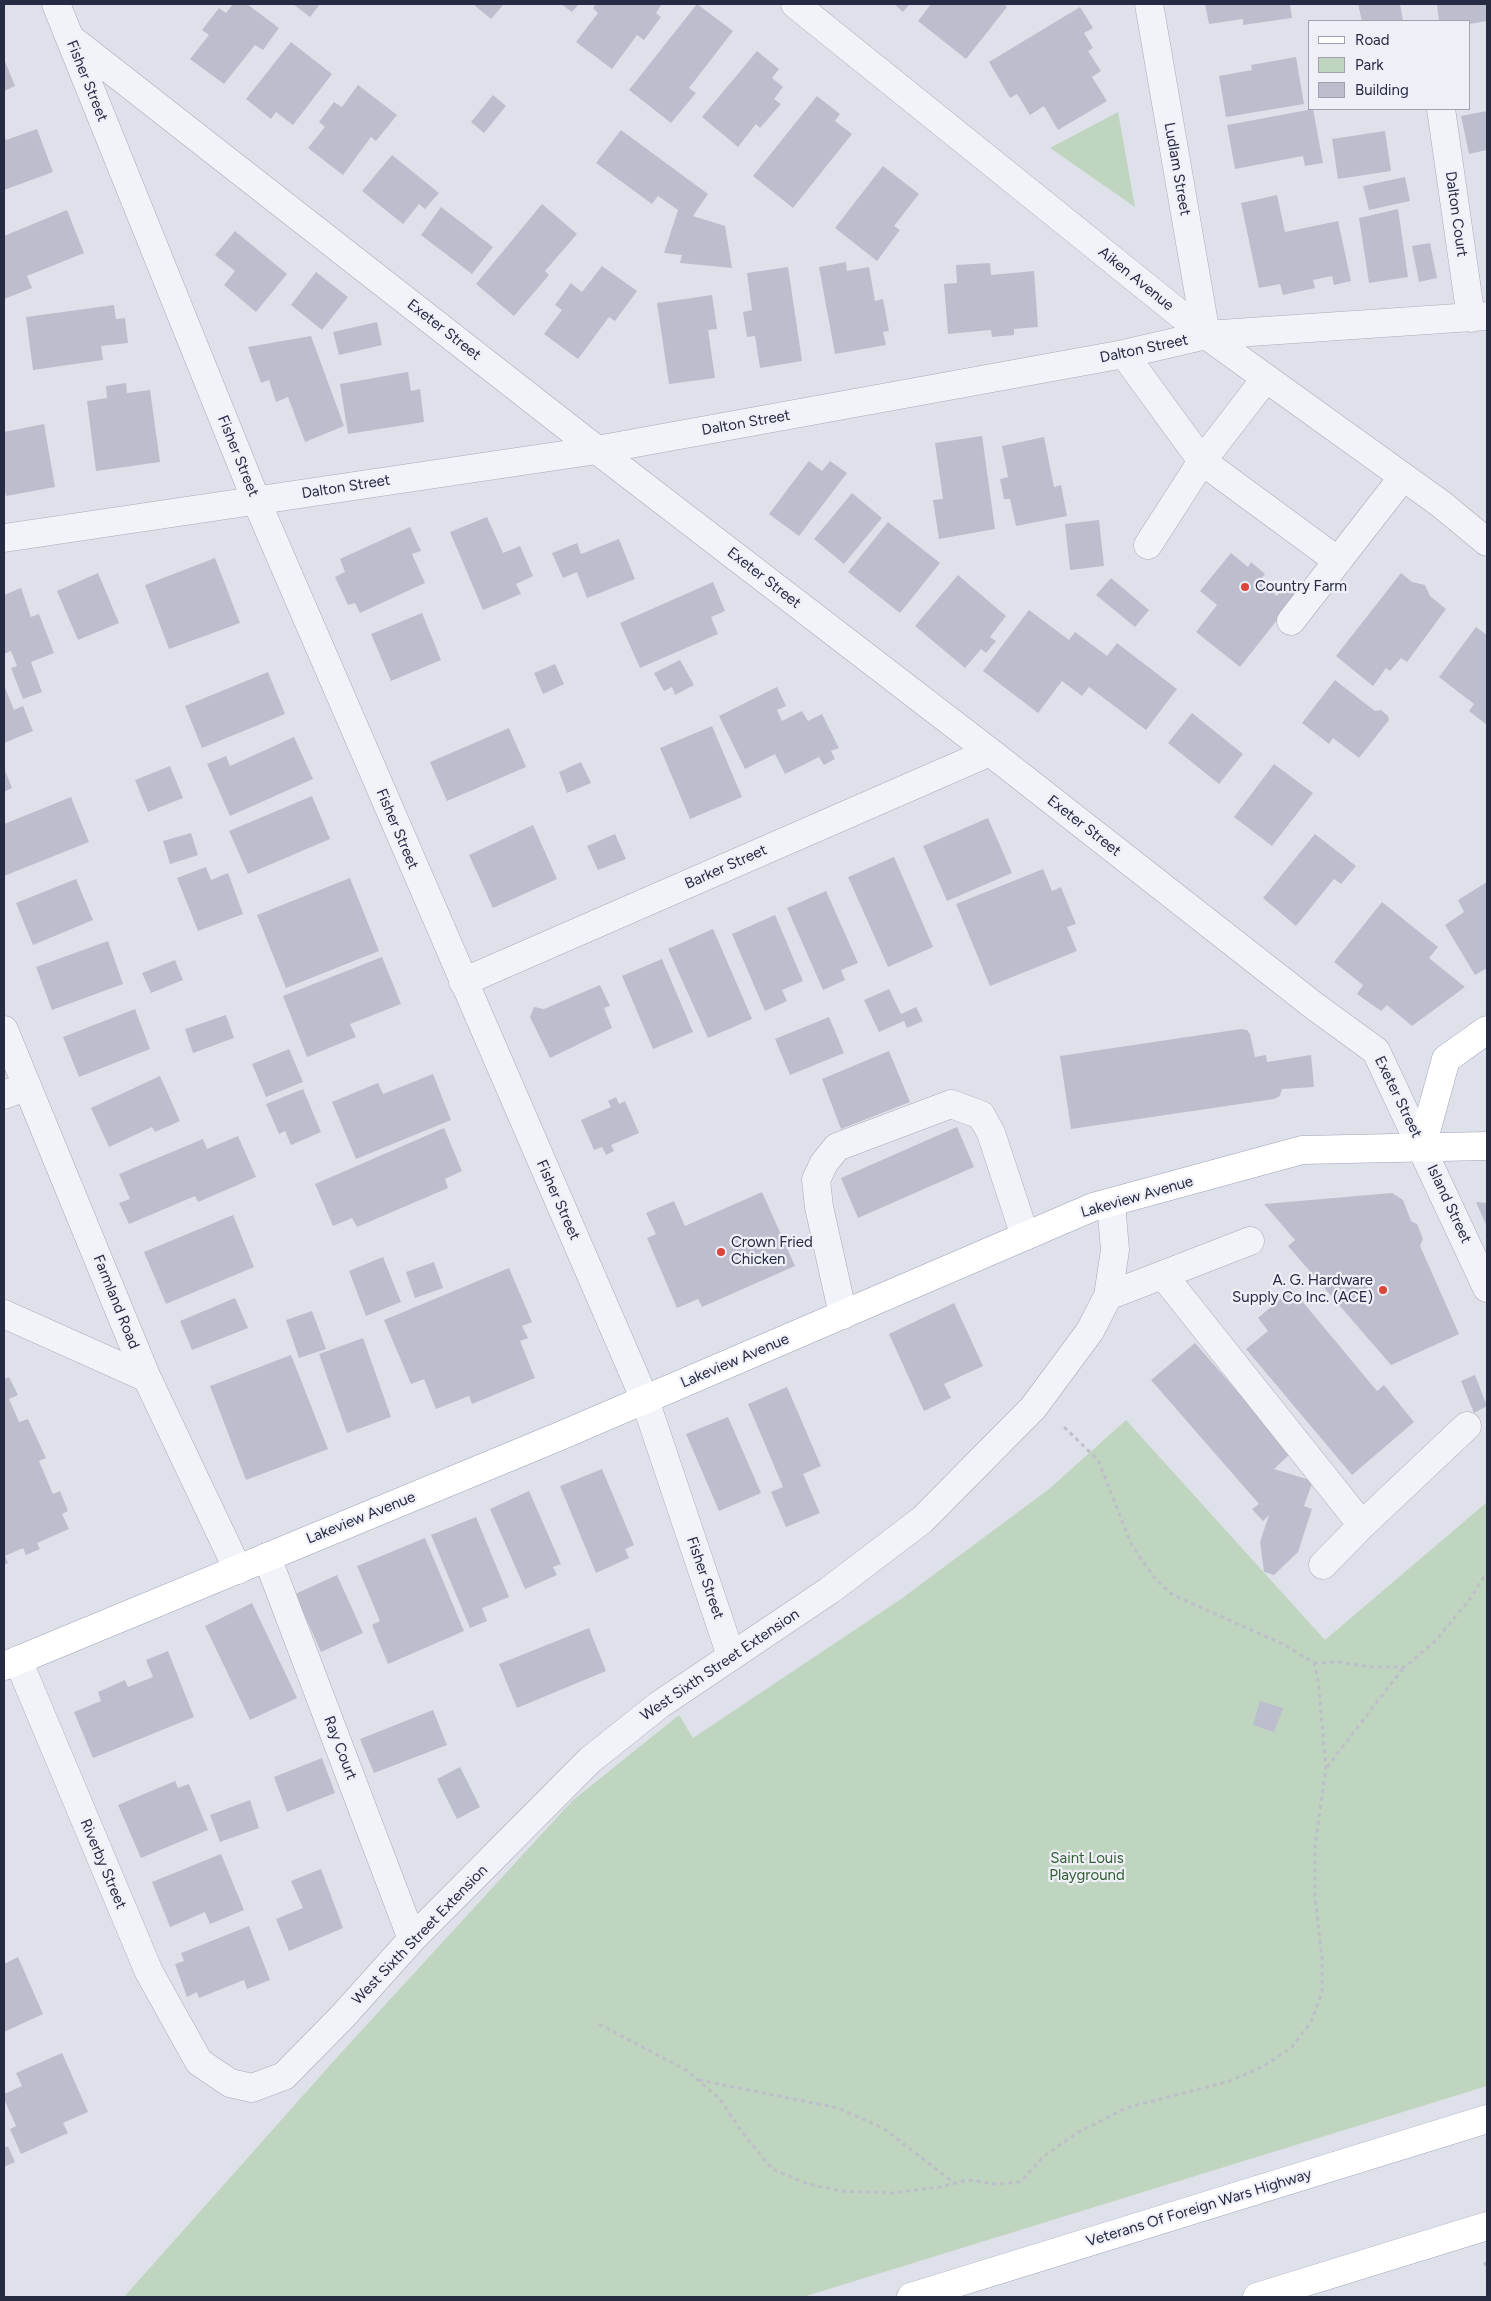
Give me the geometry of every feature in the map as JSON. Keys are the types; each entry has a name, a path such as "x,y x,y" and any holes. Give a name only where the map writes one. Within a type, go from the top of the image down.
{"main road":[{"path":"1422,1146 1446,1059 1487,1030"},
{"name":"Lakeview Avenue","path":"11,1663 645,1400 1093,1207 1302,1150 1487,1146"},
{"name":"Veterans Of Foreign Wars Highway","path":"911,2297 1487,2118"},
{"path":"1257,2297 1487,2226"}],"street":[{"name":"Fisher Street","path":"56,4 256,500 645,1400 731,1656"},
{"name":"Aiken Avenue","path":"795,4 1206,335 1441,504 1487,542"},
{"name":"Ludlam Street","path":"1149,4 1206,335"},
{"name":"Exeter Street","path":"70,38 596,450 990,752 1313,1005 1376,1051 1422,1146"},
{"name":"Dalton Court","path":"1441,110 1479,317"},
{"name":"Dalton Street","path":"4,538 596,450 1124,354 1206,335 1479,317"},
{"path":"1124,354 1202,461 1338,561"},
{"path":"1148,545 1202,461 1266,378"},
{"path":"1292,621 1403,477"},
{"name":"Barker Street","path":"463,982 990,752"},
{"name":"Farmland Road","path":"4,1030 15,1090 147,1378 238,1570"},
{"path":"843,1315 819,1207 816,1180 824,1163 837,1147 951,1104 981,1115 991,1133 1025,1236"},
{"name":"Island Street","path":"1422,1146 1487,1288"},
{"name":"West Sixth Street Extension","path":"199,2062 230,2083 252,2088 284,2076 343,2016 412,1939 590,1760 659,1705 830,1590 922,1520 1040,1400 1090,1331 1108,1296 1115,1250 1111,1203"},
{"path":"1108,1296 1250,1241"},
{"path":"1163,1275 1362,1525"},
{"path":"4,1314 147,1378"},
{"path":"1322,1565 1467,1426"},
{"name":"Ray Court","path":"267,1557 412,1939"},
{"name":"Riverby Street","path":"11,1663 149,1972 199,2062"}],"path":[{"path":"1040,1400 1098,1460 1132,1546 1156,1580 1174,1594 1285,1645 1314,1663 1338,1662 1371,1667 1404,1667"},
{"path":"1326,1767 1404,1667 1435,1641 1470,1599 1487,1572"},
{"path":"598,2024 686,2070 698,2080 719,2098 742,2132 772,2169 808,2184 842,2191 892,2193 955,2184 968,2180 996,2184 1020,2182 1044,2156 1077,2133 1126,2108 1230,2081 1264,2066 1291,2048 1311,2022 1322,1992 1322,1959 1315,1897 1315,1846 1326,1767 1319,1688 1314,1663"},
{"path":"698,2080 838,2108 883,2128 955,2184"}],"green space":[{"path":"1118,112 1135,207 1050,148"},
{"name":"Saint Louis Playground","path":"1126,1420 1325,1640 1487,1502 1487,2086 803,2297 124,2297 339,2055 572,1801 679,1715 693,1738 901,1599 1049,1489"}],"building":[{"path":"233,4 247,4 279,28 263,50 255,45 224,84 190,59 209,35 202,30 219,8 226,13"},
{"path":"293,4 320,4 310,17"},
{"path":"473,4 504,4 491,19"},
{"path":"561,4 579,4 572,12"},
{"path":"596,4 662,4 656,13 661,17 644,40 637,35 612,69 576,42 598,13 593,8"},
{"path":"697,4 733,31 689,88 696,93 671,123 629,90"},
{"path":"894,4 910,4 903,12"},
{"path":"931,4 1004,4 1007,7 966,59 918,21"},
{"path":"1205,4 1290,4 1292,18 1243,25 1243,19 1209,24"},
{"path":"1358,4 1400,4 1403,20 1362,20"},
{"path":"1437,4 1487,4 1487,21 1471,24 1471,20 1439,20"},
{"path":"1080,7 1093,28 1084,33 1093,48 1088,51 1101,71 1092,77 1107,101 1058,130 1044,106 1030,115 1017,94 1010,98 989,62"},
{"path":"291,42 332,74 293,125 276,112 271,119 246,99"},
{"path":"757,51 779,69 772,78 783,87 774,99 781,104 760,128 756,124 738,147 702,117"},
{"path":"1296,57 1304,104 1226,117 1219,76 1252,70 1251,65"},
{"path":"4,59 15,86 4,91"},
{"path":"358,85 397,115 376,141 371,137 343,175 308,148 325,127 319,122 334,102 342,107"},
{"path":"493,95 506,106 484,133 471,122"},
{"path":"817,96 840,114 835,121 852,134 793,208 753,176"},
{"path":"1313,110 1323,163 1305,166 1303,156 1235,169 1227,125"},
{"path":"1487,111 1487,150 1469,154 1461,116"},
{"path":"37,129 53,172 4,190 4,136 6,140"},
{"path":"621,130 708,194 693,216 725,226 732,268 680,263 682,255 664,253 678,210 658,196 652,204 596,163"},
{"path":"1385,131 1391,171 1338,179 1332,139"},
{"path":"392,155 439,193 425,209 419,204 403,224 362,191"},
{"path":"883,166 919,194 894,226 900,230 877,261 835,228"},
{"path":"1405,177 1410,201 1369,210 1363,186"},
{"path":"1277,195 1285,232 1338,221 1351,281 1334,285 1332,276 1313,280 1315,288 1283,295 1280,284 1259,288 1241,203"},
{"path":"542,204 577,234 545,271 549,275 514,316 476,284"},
{"path":"441,207 493,247 472,274 421,235"},
{"path":"1398,209 1408,277 1369,283 1359,218"},
{"path":"67,210 84,253 27,276 32,288 4,299 4,236"},
{"path":"235,231 287,274 256,312 224,285 235,271 215,255"},
{"path":"1430,243 1437,278 1419,282 1412,246"},
{"path":"846,262 847,271 869,267 875,301 883,299 889,331 883,332 886,345 835,354 819,267"},
{"path":"990,263 991,275 1034,271 1038,327 1014,329 1014,335 992,337 991,330 948,334 944,284 957,283 956,265"},
{"path":"602,266 637,291 615,321 609,317 578,359 544,334 562,310 555,305 571,283 582,292"},
{"path":"788,267 802,361 760,368 755,336 747,337 743,312 752,310 747,273"},
{"path":"316,272 348,297 322,330 291,305"},
{"path":"712,295 717,329 708,330 715,378 669,384 657,303"},
{"path":"114,305 116,319 125,318 128,343 101,346 103,360 33,370 26,317"},
{"path":"377,322 382,345 339,355 333,332"},
{"path":"311,336 344,426 305,442 288,397 276,402 269,380 261,383 248,347"},
{"path":"408,372 411,391 420,389 424,422 348,434 340,384"},
{"path":"126,383 127,393 150,390 160,462 96,471 87,401 107,398 106,386"},
{"path":"44,424 55,487 6,496 4,485 4,432"},
{"path":"982,436 995,529 939,539 933,500 943,499 935,443"},
{"path":"1044,437 1054,487 1061,485 1067,516 1016,526 1010,499 1004,499 1000,479 1008,477 1002,446"},
{"path":"809,461 822,471 830,461 847,473 799,536 769,514"},
{"path":"852,493 882,518 844,564 814,539"},
{"path":"487,517 503,553 520,546 533,576 516,584 521,594 483,610 450,532"},
{"path":"1099,520 1104,566 1070,570 1065,524"},
{"path":"888,522 940,563 900,613 848,572"},
{"path":"410,527 421,551 412,554 425,583 360,613 355,603 348,605 335,577 345,572 340,559"},
{"path":"619,539 635,579 587,598 577,572 563,578 552,553 577,543 581,554"},
{"path":"1231,553 1248,567 1251,562 1265,574 1259,581 1277,596 1285,587 1296,596 1240,667 1196,632 1217,605 1200,591"},
{"path":"215,558 240,623 169,649 145,585"},
{"path":"98,573 119,623 78,640 57,591"},
{"path":"1401,573 1412,582 1425,585 1430,596 1446,609 1407,662 1401,658 1390,671 1386,668 1373,686 1336,656"},
{"path":"958,575 1006,616 990,637 996,641 986,653 981,649 965,668 915,626"},
{"path":"1111,578 1149,610 1135,627 1096,595"},
{"path":"713,582 725,611 711,617 718,634 640,668 620,623"},
{"path":"21,588 31,617 39,614 54,653 31,662 42,692 23,699 11,668 17,666 11,651 4,654 4,595"},
{"path":"1029,610 1069,640 1075,632 1107,656 1117,643 1177,689 1146,730 1089,687 1082,696 1062,681 1038,713 983,671"},
{"path":"422,613 441,660 391,681 371,634"},
{"path":"1476,627 1487,635 1487,725 1469,711 1474,704 1439,677"},
{"path":"680,660 694,685 675,695 672,687 664,691 654,673"},
{"path":"555,664 564,684 543,694 534,673"},
{"path":"268,672 285,714 202,748 185,706"},
{"path":"1335,680 1375,711 1381,710 1388,716 1389,720 1359,758 1333,738 1329,744 1302,723"},
{"path":"4,685 14,710 23,706 33,731 4,743"},
{"path":"777,687 786,706 777,710 782,721 802,711 808,721 822,714 839,748 831,751 835,759 824,765 819,757 785,774 775,754 745,769 719,716"},
{"path":"1192,713 1243,754 1219,784 1168,743"},
{"path":"712,726 742,797 690,819 660,748"},
{"path":"509,728 526,767 447,801 430,762"},
{"path":"294,737 313,779 230,816 207,764 226,756 230,766"},
{"path":"581,762 591,783 567,793 559,772"},
{"path":"1274,764 1313,793 1272,846 1234,817"},
{"path":"170,766 183,798 148,812 135,780"},
{"path":"4,768 12,788 4,792"},
{"path":"312,796 330,839 248,874 229,831"},
{"path":"71,797 89,842 4,876 4,824"},
{"path":"988,818 1012,873 947,901 923,846"},
{"path":"533,825 557,879 493,908 469,855"},
{"path":"191,833 198,855 170,864 163,841"},
{"path":"615,834 626,859 598,870 587,846"},
{"path":"1315,834 1356,866 1341,884 1334,879 1296,926 1263,898"},
{"path":"894,857 933,947 888,967 848,877"},
{"path":"206,867 211,880 228,873 243,914 198,931 177,878"},
{"path":"1043,869 1052,891 1061,887 1076,924 1067,927 1077,951 990,986 956,904"},
{"path":"350,878 379,951 286,988 257,915"},
{"path":"76,879 93,920 33,945 16,903"},
{"path":"1487,882 1487,968 1475,975 1445,925 1464,912 1458,900"},
{"path":"826,891 858,963 841,970 845,980 823,990 787,908"},
{"path":"1382,902 1438,947 1429,958 1465,987 1412,1026 1387,1005 1381,1011 1357,994 1363,985 1334,962"},
{"path":"775,915 803,981 782,990 787,1001 765,1011 732,934"},
{"path":"713,929 752,1019 708,1038 668,949"},
{"path":"108,941 123,984 52,1010 36,967"},
{"path":"382,957 401,1004 350,1024 356,1037 307,1057 283,996"},
{"path":"662,959 693,1032 653,1049 622,976"},
{"path":"175,960 183,980 151,993 142,973"},
{"path":"600,985 610,1006 604,1008 612,1028 550,1058 530,1017 534,1007 544,1009"},
{"path":"889,989 901,1014 916,1007 923,1021 907,1028 904,1021 879,1032 864,1000"},
{"path":"135,1009 150,1049 79,1077 63,1037"},
{"path":"226,1015 234,1038 193,1053 185,1029"},
{"path":"829,1017 844,1053 790,1075 775,1039"},
{"path":"1241,1029 1247,1030 1250,1034 1255,1057 1266,1055 1267,1062 1311,1055 1314,1087 1282,1089 1280,1096 1274,1099 1071,1129 1060,1056"},
{"path":"289,1049 303,1082 266,1097 252,1064"},
{"path":"889,1051 910,1102 841,1129 822,1079"},
{"path":"433,1074 451,1120 356,1159 332,1102 378,1083 383,1094"},
{"path":"160,1076 180,1121 155,1132 152,1127 109,1147 91,1108"},
{"path":"303,1089 321,1132 291,1145 285,1131 279,1134 266,1104"},
{"path":"616,1097 619,1104 625,1101 639,1133 611,1145 614,1151 606,1155 602,1147 594,1150 581,1120 611,1107 608,1101"},
{"path":"957,1127 974,1167 858,1218 841,1178"},
{"path":"444,1128 462,1171 445,1179 448,1188 357,1227 352,1218 333,1226 315,1184"},
{"path":"238,1136 256,1177 198,1202 195,1196 129,1224 119,1203 130,1199 119,1174 203,1139 207,1149"},
{"name":"Crown Fried Chicken","path":"762,1192 795,1266 702,1307 698,1299 677,1308 647,1238 656,1234 646,1213 674,1201 685,1226"},
{"name":"A. G. Hardware Supply Co Inc. (ACE)","path":"1392,1193 1403,1200 1411,1221 1417,1224 1423,1239 1420,1246 1459,1334 1391,1365 1288,1246 1295,1240 1264,1204"},
{"path":"1476,1202 1487,1203 1487,1227"},
{"path":"233,1215 254,1267 166,1304 144,1252"},
{"path":"383,1257 401,1302 366,1316 349,1271"},
{"path":"434,1262 443,1288 415,1298 406,1272"},
{"path":"509,1268 532,1322 522,1326 528,1338 520,1341 535,1378 472,1404 469,1396 436,1409 424,1379 411,1384 384,1320"},
{"path":"1292,1289 1377,1391 1384,1385 1414,1422 1352,1475 1246,1349 1268,1331 1258,1318"},
{"path":"235,1298 248,1328 192,1350 180,1321"},
{"path":"954,1303 983,1366 944,1384 951,1398 924,1411 889,1334"},
{"path":"312,1311 326,1349 299,1358 286,1320"},
{"path":"363,1338 391,1417 347,1433 319,1354"},
{"path":"1195,1343 1291,1453 1274,1469 1313,1481 1304,1506 1312,1509 1298,1552 1274,1575 1264,1572 1260,1542 1269,1515 1263,1521 1252,1509 1259,1504 1151,1380"},
{"path":"291,1355 328,1449 246,1480 210,1386"},
{"path":"1475,1375 1487,1406 1474,1413 1461,1381"},
{"path":"9,1377 18,1395 9,1399 19,1422 28,1419 46,1458 39,1461 53,1494 60,1491 68,1511 62,1514 69,1529 37,1543 40,1549 26,1555 23,1548 5,1556 8,1563 4,1565 4,1379"},
{"path":"787,1387 821,1466 803,1474 820,1513 786,1527 771,1492 783,1487 748,1404"},
{"path":"728,1417 761,1493 719,1511 686,1434"},
{"path":"602,1469 634,1545 625,1549 629,1558 596,1573 560,1486"},
{"path":"529,1491 561,1564 553,1567 557,1575 525,1589 490,1509"},
{"path":"476,1517 509,1597 482,1608 487,1621 470,1628 431,1535"},
{"path":"425,1538 464,1631 388,1664 372,1625 380,1621 357,1566"},
{"path":"337,1575 363,1633 321,1652 295,1594"},
{"path":"252,1603 297,1698 250,1720 205,1626"},
{"path":"589,1628 606,1671 517,1708 499,1664"},
{"path":"168,1651 194,1717 93,1758 74,1712 101,1701 98,1692 125,1680 128,1687 153,1677 146,1660"},
{"path":"1260,1701 1283,1708 1274,1732 1253,1725"},
{"path":"433,1710 447,1745 374,1773 360,1739"},
{"path":"322,1758 335,1793 287,1812 274,1777"},
{"path":"460,1767 480,1807 457,1819 437,1779"},
{"path":"175,1781 178,1788 189,1784 208,1830 141,1858 118,1805"},
{"path":"250,1800 259,1828 220,1842 210,1815"},
{"path":"221,1854 244,1910 210,1924 205,1912 170,1927 152,1882"},
{"path":"321,1869 343,1928 289,1951 276,1919 303,1908 291,1881"},
{"path":"249,1926 270,1980 247,1989 244,1980 199,1998 197,1992 187,1997 175,1964 184,1961 181,1953"},
{"path":"18,1957 43,2014 4,2032 4,1964"},
{"path":"62,2053 88,2112 63,2123 68,2133 21,2154 10,2129 16,2126 4,2099 4,2094 22,2086 16,2073"},
{"path":"8,2146 15,2162 4,2167 4,2148"}],"place":[{"name":"Country Farm","path":"1245,587"},
{"name":"Crown Fried Chicken","path":"721,1252"},
{"name":"A. G. Hardware Supply Co Inc. (ACE)","path":"1383,1290"}]}
